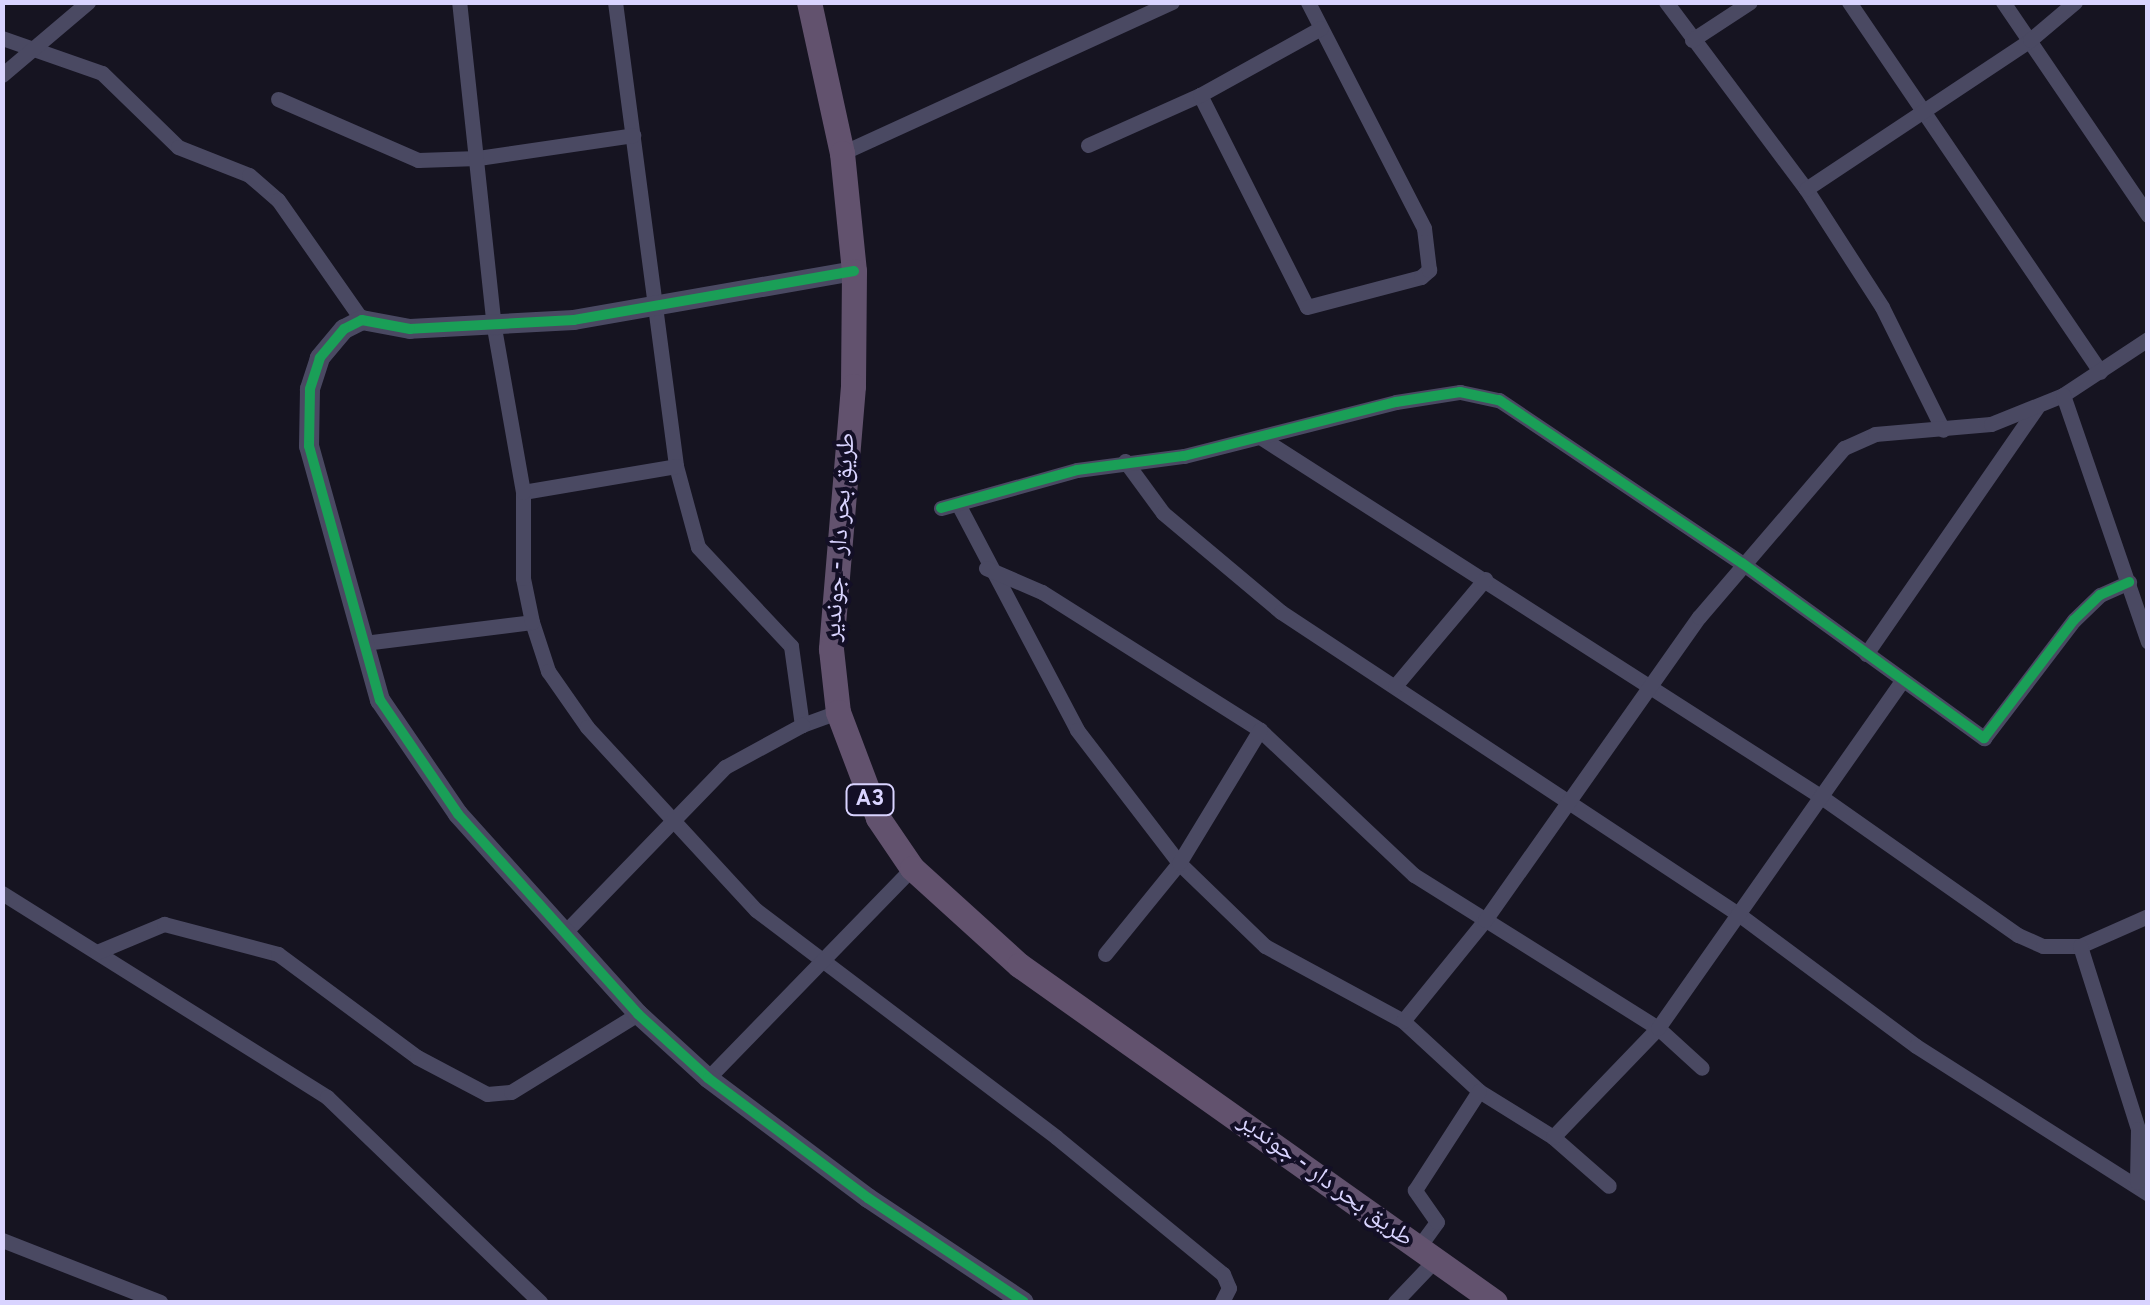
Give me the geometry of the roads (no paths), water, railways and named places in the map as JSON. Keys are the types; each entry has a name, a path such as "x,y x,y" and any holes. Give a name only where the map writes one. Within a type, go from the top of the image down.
{"highway":[{"name":"طريق بحر دار - جوندير","path":"810,2 842,153 854,272 853,386 832,634 838,712 878,818 912,868 964,922 1495,1302"}],"street":[{"path":"2,75 28,48 88,2"},
{"path":"467,2 459,3 494,328 523,492 524,578 532,622 548,671 587,727 756,910 822,966 1056,1137 1223,1274 1229,1288 1222,1302"},
{"path":"614,2 676,466 698,547 791,646 802,725"},
{"path":"842,153 1172,2"},
{"path":"1200,96 1307,307 1421,277 1429,270 1424,228 1308,2"},
{"path":"1666,2 1806,189 1882,307 1943,430"},
{"path":"1692,40 1750,2"},
{"path":"1848,2 1921,107 1989,218 2100,372"},
{"path":"2002,2 2148,215"},
{"path":"1806,189 1921,107 2030,40 2074,2"},
{"path":"1088,146 1200,96 1321,28"},
{"path":"2,38 102,73 178,147 249,175 278,200 362,320"},
{"path":"278,99 418,160 478,158 633,134"},
{"path":"854,272 658,310 494,328 410,329 362,320 344,329 320,358 310,388 310,446 380,700 458,814 567,930 638,1014 708,1078 868,1198 1024,1302"},
{"path":"1402,1020 1485,920 1742,562 1844,448 1875,434 1991,424 2062,395 2148,339"},
{"path":"941,508 1125,462 1184,456 1460,392 1499,400 1742,562 1984,738 2074,620 2100,595 2129,582"},
{"path":"2062,395 2148,642"},
{"path":"1866,654 2037,407"},
{"path":"1260,436 1820,796 2018,935 2042,946 2080,946 2148,916"},
{"path":"1125,462 1163,513 1268,601 1742,916 1916,1046 2142,1188"},
{"path":"523,492 676,466"},
{"path":"958,504 986,568 1077,730 1179,862 1265,946 1402,1020 1479,1091 1553,1137 1609,1186"},
{"path":"986,568 1042,592 1260,730 1334,794 1386,853 1658,1028 1702,1068"},
{"path":"1395,686 1485,579"},
{"path":"364,644 532,622"},
{"path":"1553,1137 1658,1028 1742,916 1902,680"},
{"path":"567,930 726,768 802,725 838,712"},
{"path":"1106,954 1179,862 1260,730"},
{"path":"708,1078 822,966 912,868"},
{"path":"2,893 327,1098 540,1302"},
{"path":"97,952 164,924 278,954 417,1057 488,1094 511,1092 638,1014"},
{"path":"2080,946 2138,1129 2142,1188"},
{"path":"1395,1302 1427,1254 1437,1222 1416,1190 1479,1091"},
{"path":"2,1240 160,1302"}]}
